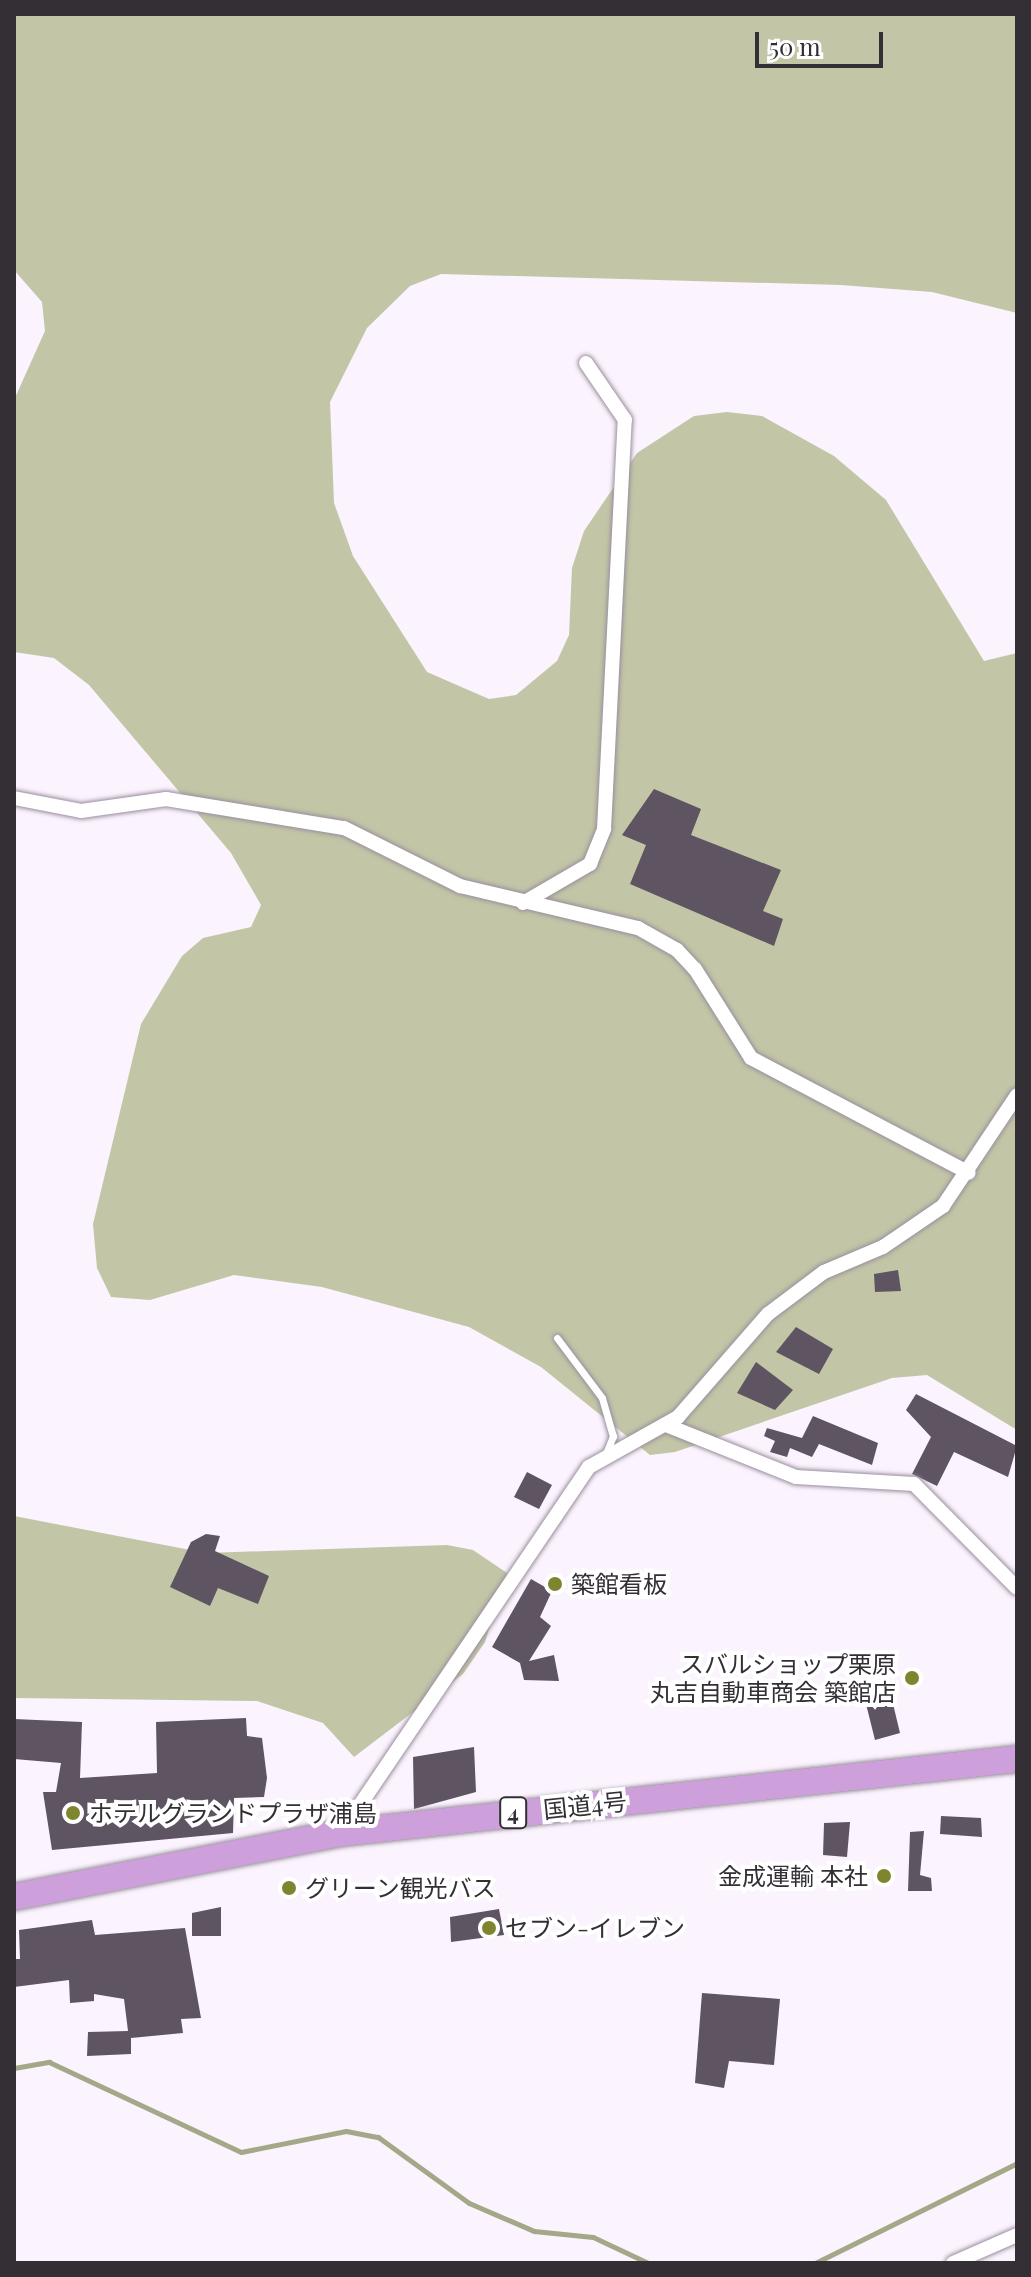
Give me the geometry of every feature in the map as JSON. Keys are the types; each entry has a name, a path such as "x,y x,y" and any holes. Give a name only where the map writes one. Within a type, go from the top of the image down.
{"highway":[{"name":"国道4号","path":"14,1897 341,1833 1017,1759"}],"street":[{"path":"523,903 590,864 604,829 625,420 586,363"},
{"path":"14,798 81,811 166,799 344,828 416,869 523,903 638,928 677,950 751,1058 969,1173"},
{"path":"341,1833 589,1467 607,1451 666,1425 698,1399 768,1314 824,1272 916,1227 969,1173 1017,1095"},
{"path":"666,1425 796,1477 914,1484 1017,1588"},
{"path":"953,2263 1017,2235"}],"lane":[{"path":"557,1338 602,1398 613,1436 607,1451"}],"green space":[{"path":"14,14 1017,14 1017,313 932,292 841,285 441,274 410,286 367,328 330,402 334,503 353,556 427,672 489,699 516,695 557,661 569,635 572,568 584,531 637,453 694,416 727,412 762,416 834,456 886,500 984,661 1017,653 1017,1430 927,1375 892,1378 675,1452 650,1455 541,1367 469,1327 322,1287 234,1275 150,1300 111,1297 97,1268 93,1224 141,1024 182,956 203,938 251,927 261,905 231,853 89,685 54,658 14,652 14,400 45,331 42,302 14,270"},
{"path":"14,1516 206,1553 447,1545 473,1550 507,1573 485,1642 463,1674 354,1757 323,1723 257,1701 14,1698"}],"building":[{"path":"654,789 701,809 691,835 781,870 763,911 783,919 774,946 630,884 646,845 622,835"},
{"path":"898,1270 901,1291 875,1292 874,1274"},
{"path":"796,1327 833,1349 819,1374 776,1352"},
{"path":"756,1362 793,1390 775,1410 737,1393"},
{"path":"916,1394 1017,1446 1008,1477 954,1452 937,1486 912,1474 931,1437 906,1410"},
{"path":"813,1416 878,1443 872,1465 819,1444 812,1457 790,1448 787,1457 770,1452 775,1441 764,1436 767,1428 802,1438"},
{"path":"527,1472 552,1485 539,1509 514,1497"},
{"path":"206,1534 220,1536 215,1551 269,1576 258,1604 218,1588 210,1606 170,1587 191,1542"},
{"path":"531,1579 552,1591 540,1617 551,1626 529,1661 554,1655 559,1681 524,1680 520,1663 492,1647"},
{"path":"887,1679 900,1733 875,1740 861,1684"},
{"path":"246,1718 247,1736 262,1738 267,1778 264,1797 234,1798 233,1833 52,1850 43,1792 56,1792 61,1763 14,1759 14,1719 82,1722 80,1778 157,1773 156,1722"},
{"path":"474,1747 476,1792 414,1809 413,1757"},
{"path":"941,1816 981,1818 982,1837 940,1834"},
{"path":"850,1822 847,1857 823,1855 824,1823"},
{"path":"924,1831 920,1875 931,1878 932,1891 908,1891 910,1832"},
{"path":"221,1907 221,1936 192,1936 192,1913"},
{"path":"499,1909 504,1935 451,1942 450,1917"},
{"path":"92,1920 95,1935 185,1928 201,2018 181,2019 183,2033 131,2038 131,2054 87,2056 88,2032 128,2031 124,1999 94,1994 94,2001 70,2003 69,1980 14,1987 14,1959 20,1959 19,1930"},
{"path":"702,1993 780,1999 774,2065 729,2061 724,2088 695,2083"}],"waterway":[{"path":"14,2068 49,2062 241,2152 346,2131 378,2137 469,2203 534,2231 593,2237 648,2263"},
{"path":"815,2263 1017,2163"}],"place":[{"name":"築館看板","path":"555,1584"},
{"name":"スバルショップ栗原 丸吉自動車商会 築館店","path":"912,1678"},
{"name":"ホテルグランドプラザ浦島","path":"73,1813"},
{"name":"金成運輸 本社","path":"884,1876"},
{"name":"グリーン観光バス","path":"289,1888"},
{"name":"セブン-イレブン","path":"489,1928"}]}
